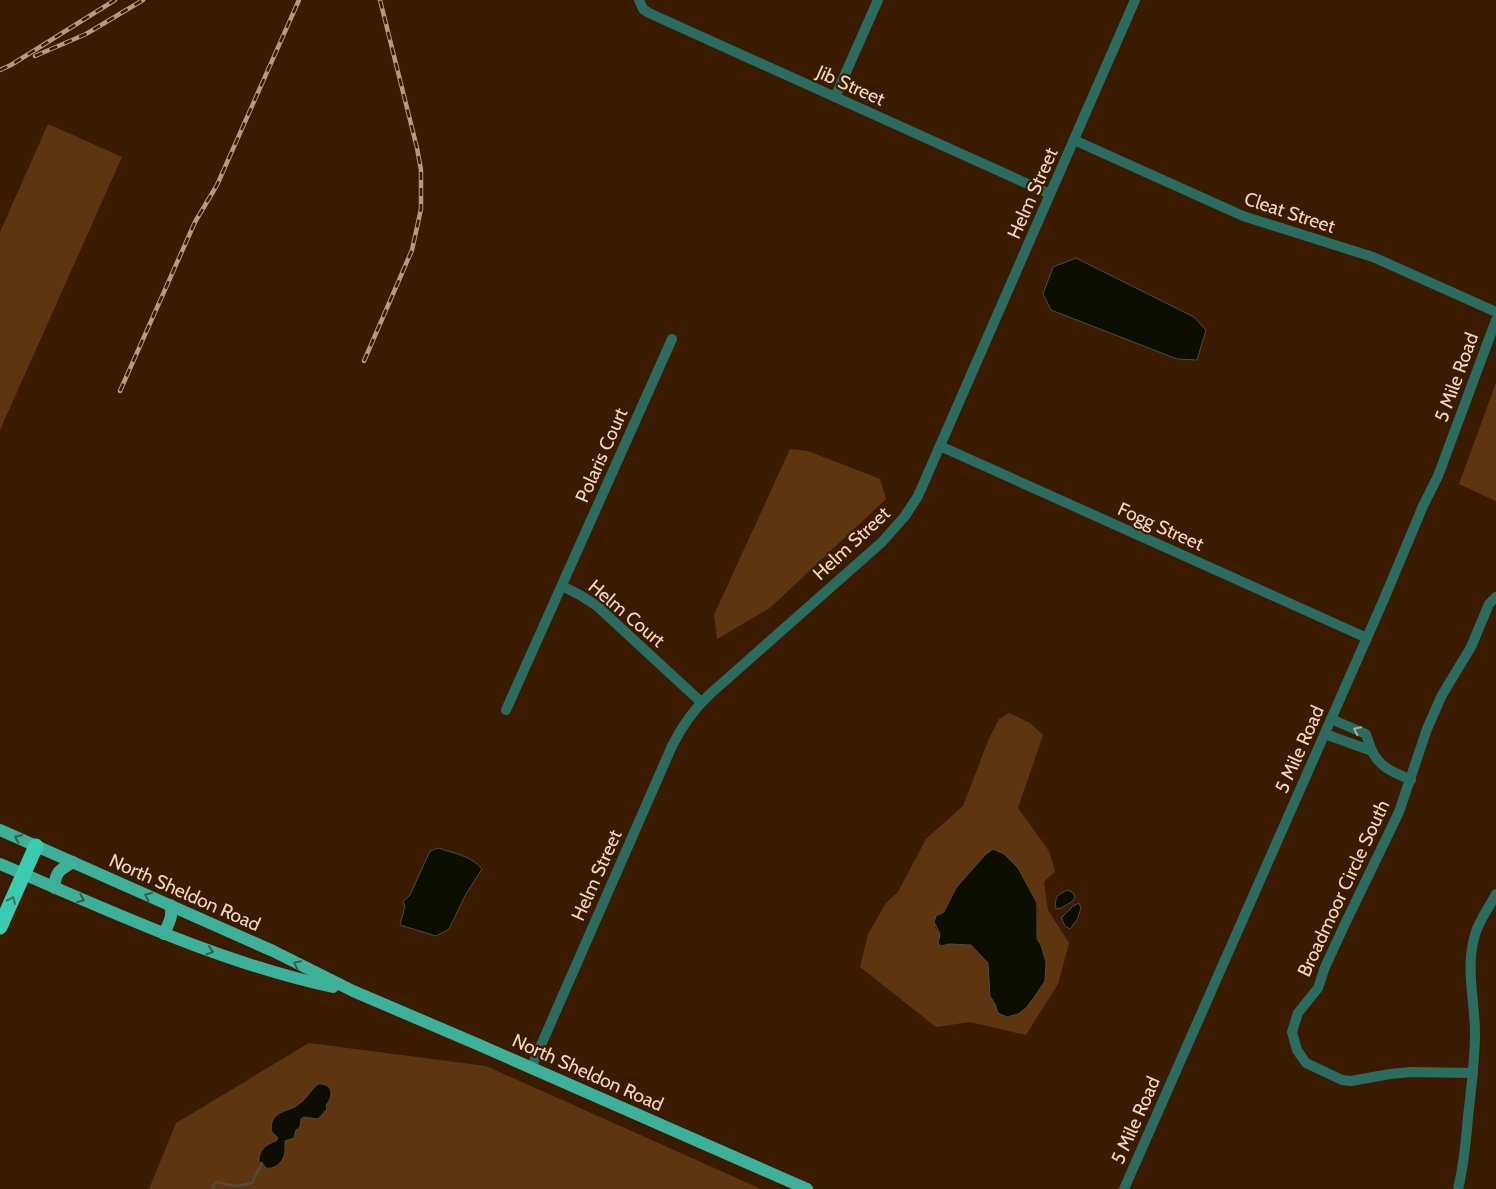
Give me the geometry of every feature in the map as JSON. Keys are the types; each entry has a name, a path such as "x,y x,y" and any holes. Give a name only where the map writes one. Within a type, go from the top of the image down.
{"highway":[{"path":"0,927 36,846"}],"main road":[{"name":"North Sheldon Road","path":"0,830 273,952 353,992 807,1189"},
{"path":"56,888 55,880 58,872 73,862"},
{"name":"North Sheldon Road","path":"0,864 197,947 306,981 353,992"},
{"path":"164,934 171,918 172,910 170,905"}],"street":[{"path":"835,97 878,0"},
{"name":"Helm Street","path":"531,1068 672,746 684,724 701,702 893,531 906,516 918,496 1135,0"},
{"name":"Jib Street","path":"639,2 643,9 649,13 1050,194"},
{"name":"Cleat Street","path":"1074,140 1243,216 1373,257 1496,312"},
{"name":"5 Mile Road","path":"1124,1189 1325,734 1423,506 1438,476 1496,320"},
{"name":"Polaris Court","path":"562,586 672,339"},
{"name":"Fogg Street","path":"940,446 1367,638"},
{"name":"Helm Court","path":"506,710 562,586 597,606 701,702"},
{"name":"Broadmoor Circle South","path":"1473,1073 1411,1072 1351,1081 1342,1080 1306,1063 1297,1050 1292,1032 1298,1013 1318,988 1325,967 1399,812 1427,730 1442,695 1471,647 1489,604 1496,597"},
{"path":"1331,719 1366,734 1372,751 1379,762 1386,769 1410,780"},
{"path":"1325,734 1372,751"},
{"path":"1458,1189 1463,1172 1473,1073 1475,1033 1471,990 1471,952 1474,936 1480,922 1496,894"}],"shaded area":[{"path":"48,124 122,157 0,430 0,232"},
{"path":"1076,258 1194,317 1206,330 1197,360 1177,359 1051,310 1043,294 1053,267"},
{"path":"1496,383 1496,501 1459,484"},
{"path":"790,449 808,451 880,479 886,499 770,608 717,639 714,615"},
{"path":"1009,713 1030,723 1043,735 1018,808 1049,851 1055,871 1044,882 1048,910 1069,943 1058,984 1026,1035 970,1022 936,1027 860,967 868,934 886,903 898,892 926,839 963,806 988,741 999,719","holes":["985,855 1029,890 1037,903 1037,934 1041,945 1035,996 1026,1008 1018,1014 998,1013 990,996 989,963 971,945 949,944 941,946 938,943 940,934 935,927 956,888"]},
{"path":"438,848 468,858 482,869 466,894 449,929 436,936 400,925 405,906 403,902 410,895 430,851"},
{"path":"993,849 1004,854 1018,868 1037,903 1037,939 1041,945 1046,962 1045,981 1035,996 1026,1008 1018,1014 1007,1017 998,1013 990,996 988,963 971,945 949,944 941,946 938,943 940,934 934,922 936,916 944,912 956,888 985,855"},
{"path":"1068,890 1075,897 1073,901 1056,909 1058,896"},
{"path":"1079,903 1081,908 1077,920 1070,929 1065,926 1061,918 1073,906"},
{"path":"309,1043 486,1066 761,1189 149,1189 176,1123"},
{"path":"318,1084 327,1086 331,1091 326,1105 327,1109 318,1119 304,1117 301,1119 300,1127 296,1130 294,1138 285,1141 285,1154 282,1161 276,1166 266,1168 259,1162 259,1158 263,1148 278,1138 272,1132 274,1119 280,1113 302,1102"}],"waterway":[{"path":"212,1189 215,1182 237,1186 252,1183 262,1163"}],"railway":[{"path":"0,70 115,0"},
{"path":"35,56 86,34 143,0"},
{"path":"120,391 195,222 217,185 299,0"},
{"path":"364,361 412,250 421,209 421,170 417,148 380,0"}]}
